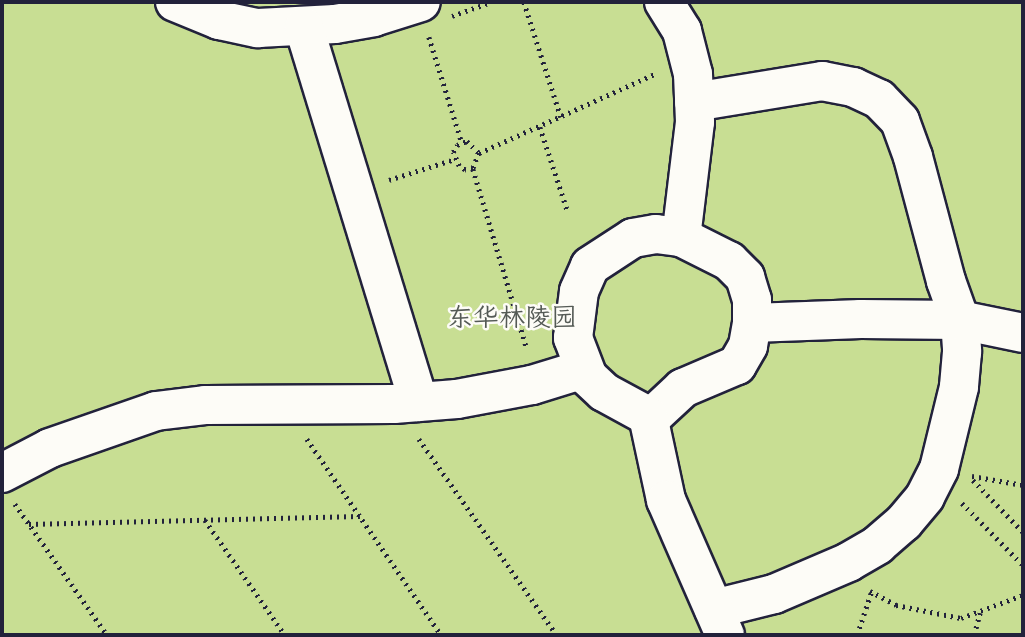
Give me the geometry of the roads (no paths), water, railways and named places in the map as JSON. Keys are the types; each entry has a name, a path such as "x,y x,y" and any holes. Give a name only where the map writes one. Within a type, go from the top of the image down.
{"lane":[{"path":"175,2 219,20 258,28 304,27 373,17 420,2"},
{"path":"664,2 682,31 692,83 695,122 681,237"},
{"path":"304,27 354,191 407,403"},
{"path":"648,416 683,388 737,365 748,346 752,323 752,300 745,277 729,261 681,237 656,234 633,238 590,266 574,312 573,338 584,369 604,392 648,416 666,500 720,622 774,594 849,562 878,545 904,522 925,497 936,477 959,387 962,352 960,320 900,121 879,99 853,87 822,80 692,83"},
{"path":"752,323 960,320 1023,333"},
{"path":"5,484 50,448 156,411 205,405 284,406 457,399 538,383 584,369"}],"park label":[{"name":"东华林陵园","path":"512,318"}]}
